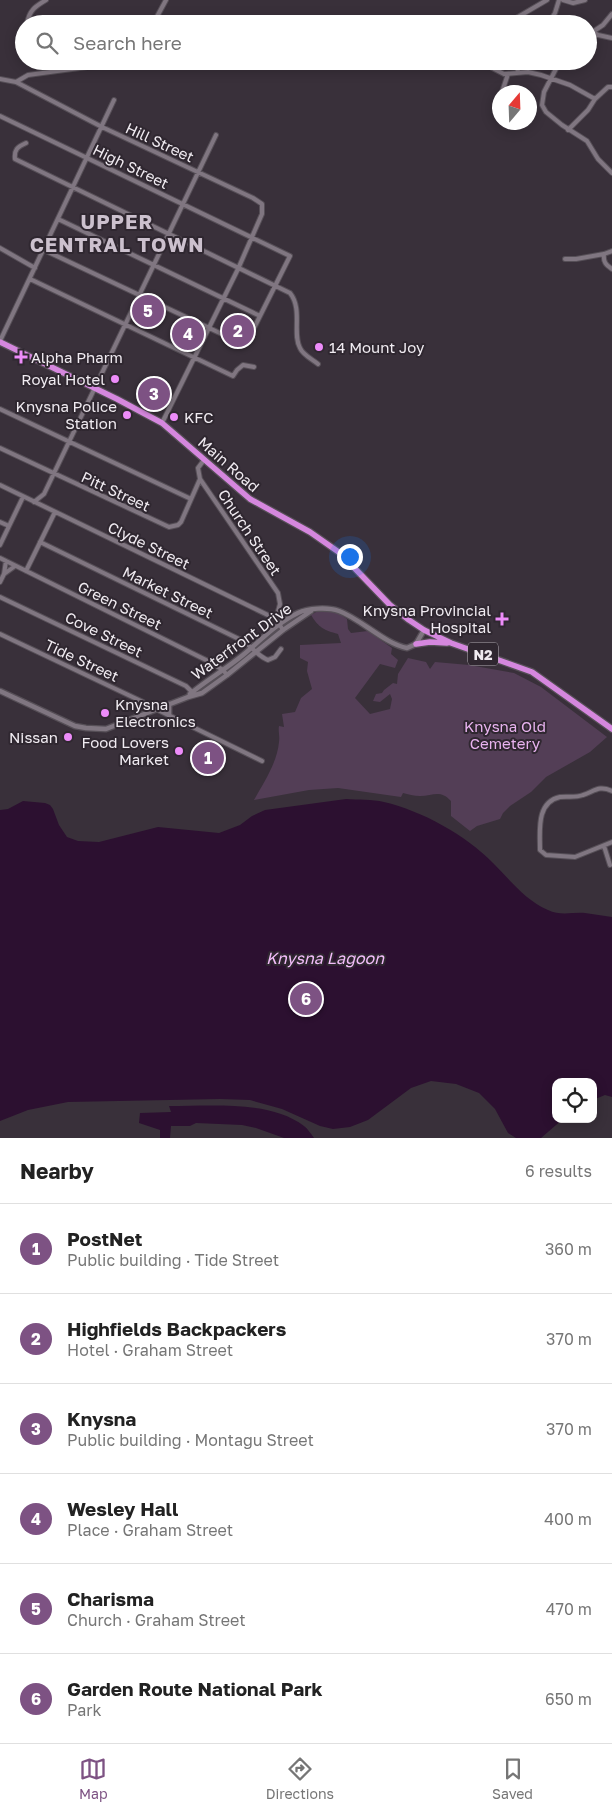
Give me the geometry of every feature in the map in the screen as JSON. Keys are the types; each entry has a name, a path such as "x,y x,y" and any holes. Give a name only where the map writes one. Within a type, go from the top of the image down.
{"highway":[{"name":"Main Road","path":"0,342 162,424 250,499 310,532 340,553 390,604 424,630"},
{"name":"N2","path":"424,630 451,643 532,672 612,728"},
{"path":"416,644 430,642 451,643"}],"street":[{"path":"30,15 33,7 46,0"},
{"path":"158,15 166,0"},
{"path":"521,15 547,0"},
{"path":"554,15 559,0"},
{"path":"563,0 573,3 586,0"},
{"path":"597,29 612,14"},
{"path":"597,34 612,38"},
{"path":"0,79 16,82 28,75 64,70"},
{"path":"495,70 508,74 528,72 570,85 595,98"},
{"path":"555,70 544,92 542,105 546,112 568,130 587,141 598,159 612,173"},
{"path":"504,85 508,74"},
{"name":"Hill Street","path":"16,82 102,127 253,198 262,204 262,214 251,238"},
{"path":"568,130 588,110 595,98 605,89 612,87"},
{"path":"0,342 114,100"},
{"name":"High Street","path":"0,116 290,256 275,286"},
{"path":"34,502 44,494 54,474 216,135"},
{"path":"26,142 17,148 14,153 15,159 290,293 295,300 299,345 306,355 318,364"},
{"path":"58,219 260,316"},
{"path":"162,424 238,269 251,238"},
{"path":"0,248 35,268"},
{"path":"44,250 241,344 247,342 275,286"},
{"path":"566,259 576,259 612,251"},
{"path":"604,254 604,262 612,269"},
{"path":"30,279 233,376 243,365 254,367"},
{"path":"0,409 191,499"},
{"name":"Pitt Street","path":"0,448 170,527 178,525 180,522 200,479"},
{"name":"Church Street","path":"204,460 198,468 200,479 278,593 280,604 276,619"},
{"name":"Clyde Street","path":"0,486 276,619 283,630"},
{"path":"44,494 44,506"},
{"path":"0,545 23,497"},
{"path":"26,571 55,512"},
{"path":"0,522 9,526"},
{"name":"Market Street","path":"40,542 241,640 256,652"},
{"name":"Green Street","path":"0,558 208,661 223,670 227,675"},
{"path":"0,582 4,574 6,561"},
{"path":"4,574 15,566"},
{"name":"Cove Street","path":"0,597 186,686 194,693"},
{"name":"Waterfront Drive","path":"0,691 76,726 106,729 188,697 280,624 298,613 324,609 336,610 348,614 402,647 410,647 416,644"},
{"name":"Waterfront Drive","path":"194,693 212,687 283,630 311,611"},
{"path":"416,644 424,630"},
{"name":"Tide Street","path":"0,634 262,760"},
{"path":"256,652 262,658 268,660 275,657 282,649"},
{"path":"169,704 169,715"},
{"path":"612,791 605,788 597,788 583,795 558,798 547,803 543,810 540,850 544,854 575,857 612,842"},
{"path":"604,846 610,865"}],"green space":[{"name":"Knysna Old Cemetery","path":"318,611 336,611 347,619 348,629 351,633 368,631 392,648 391,654 398,660 395,668 380,664 355,698 370,714 390,709 392,699 390,694 380,702 373,701 376,694 382,693 393,683 397,684 398,674 408,658 426,662 430,669 435,662 469,665 514,673 541,687 607,737 590,752 546,777 531,792 510,806 500,819 477,826 470,831 451,816 451,801 440,794 420,796 403,793 401,797 338,788 309,790 254,800 276,757 279,726 284,727 282,714 295,712 301,698 312,689 307,671 308,662 300,658 300,645 341,643 338,634 322,628 311,615"}],"water":[{"name":"Knysna Lagoon","path":"346,799 370,800 398,806 443,825 470,843 518,889 540,906 557,913 585,913 612,917 612,1097 605,1095 597,1098 597,1078 552,1078 552,1123 558,1123 541,1138 516,1138 508,1133 495,1109 479,1093 456,1084 431,1081 411,1088 368,1120 350,1127 333,1129 320,1126 282,1109 250,1100 220,1099 68,1102 28,1110 0,1121 0,810 8,809 23,801 45,803 53,809 59,825 67,837 78,841 99,842 158,827 219,833 240,825 252,816 265,810"},
{"path":"221,1105 257,1108 290,1118 304,1126 314,1138 284,1138 242,1125 196,1123 190,1126 171,1126 170,1138 160,1138 160,1130 139,1123 140,1113 171,1112 169,1106"}],"place":[{"name":"Charisma","path":"148,311"},
{"name":"Highfields Backpackers","path":"238,331"},
{"name":"Wesley Hall","path":"188,334"},
{"name":"14 Mount Joy","path":"319,347"},
{"name":"Alpha Pharm","path":"21,357"},
{"name":"Royal Hotel","path":"115,379"},
{"name":"Knysna","path":"154,394"},
{"name":"Knysna Police Station","path":"127,415"},
{"name":"KFC","path":"174,417"},
{"name":"Knysna Provincial Hospital","path":"502,619"},
{"name":"Knysna Electronics","path":"105,713"},
{"name":"Nissan","path":"68,737"},
{"name":"Food Lovers Market","path":"179,751"},
{"name":"PostNet","path":"208,758"},
{"name":"Garden Route National Park","path":"306,999"}],"district":[{"name":"UPPER CENTRAL TOWN","path":"117,232"}]}
